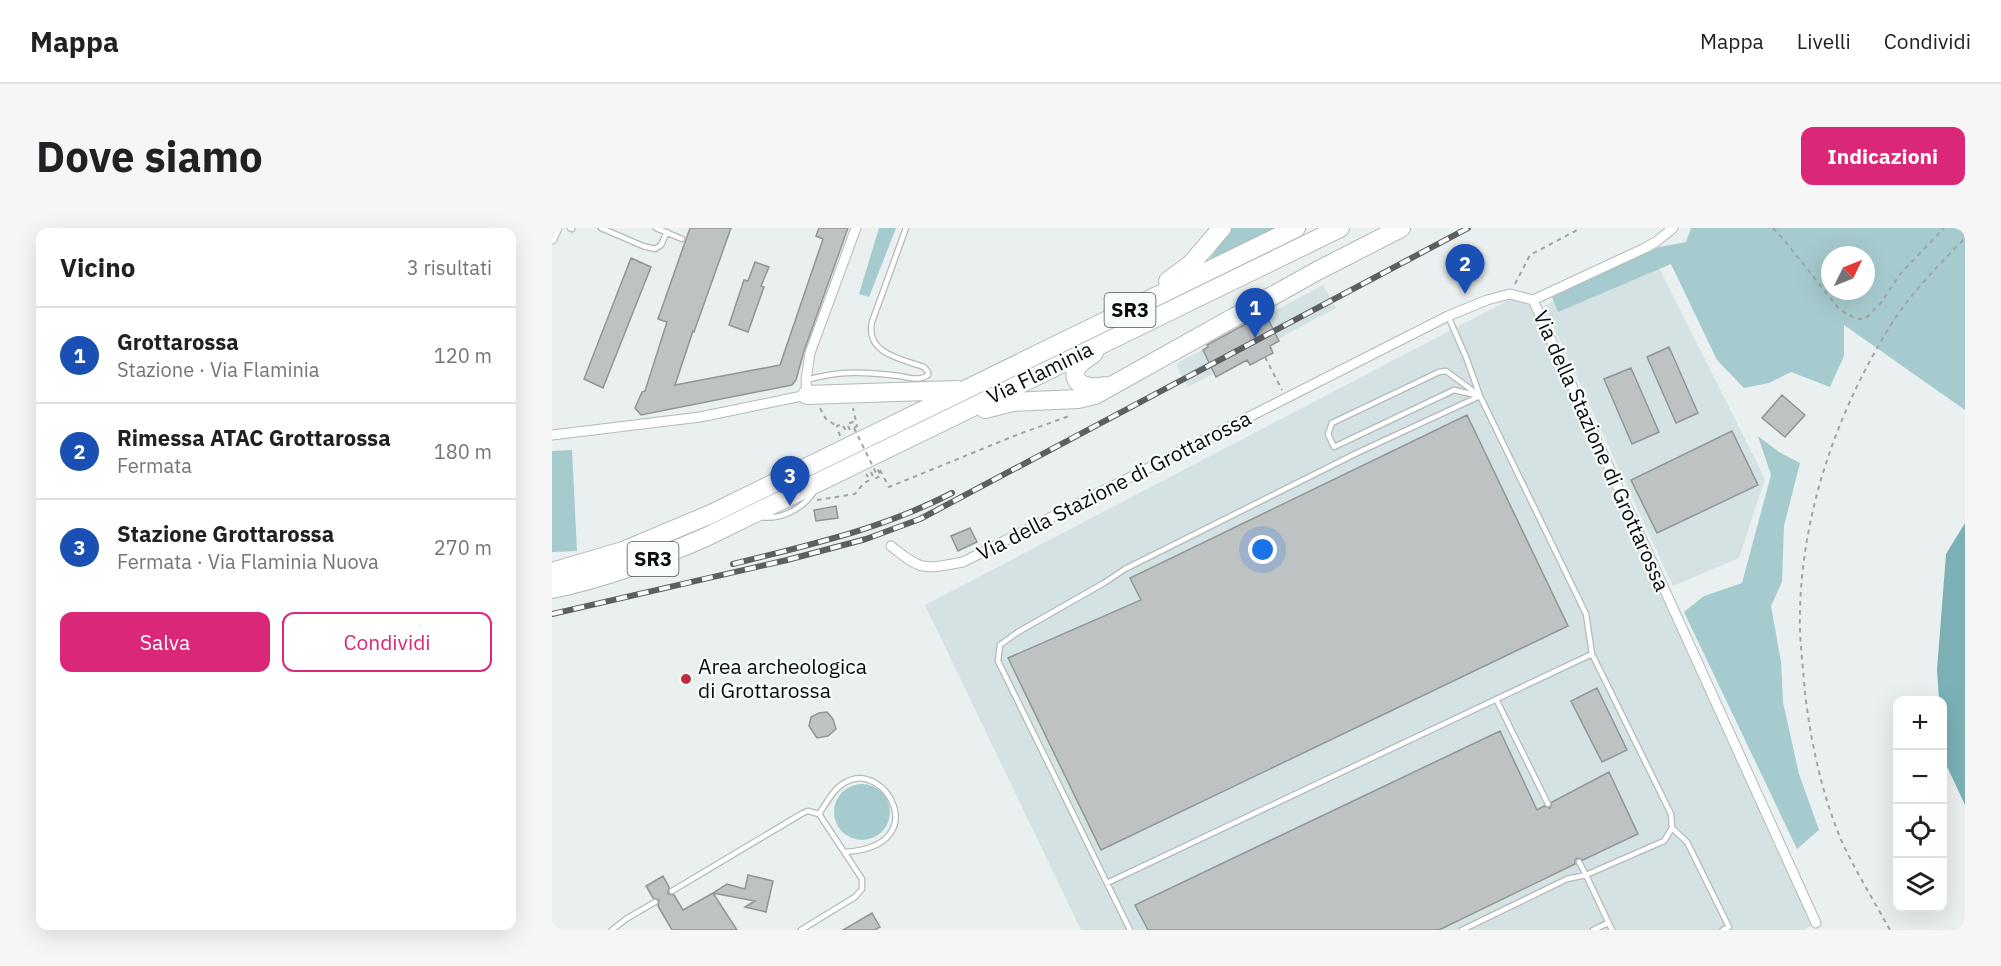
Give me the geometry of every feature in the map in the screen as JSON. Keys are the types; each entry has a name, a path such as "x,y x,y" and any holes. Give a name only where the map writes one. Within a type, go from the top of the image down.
{"highway":[{"path":"1113,318 1191,264 1222,228"},
{"name":"Via Flaminia","path":"962,390 1296,228"},
{"name":"Via Flaminia","path":"935,424 1340,228"},
{"path":"935,424 1013,402 1088,397 1317,271 1401,228"},
{"path":"1112,339 1078,366 1076,376 1082,386 1089,388 1115,384"},
{"path":"811,395 962,390"},
{"name":"SR3","path":"552,572 623,551 678,530 962,390"},
{"name":"SR3","path":"552,590 594,579 652,559 750,516 935,424"}],"street":[{"path":"552,239 557,228"},
{"path":"552,435 683,419 811,395 810,353 856,228"},
{"path":"1533,300 1645,248 1673,228"},
{"name":"Via della Stazione di Grottarossa","path":"891,546 908,560 926,568 963,562 1448,316 1487,300 1509,294 1533,300 1818,927"}],"lane":[{"path":"600,228 655,249 661,244 667,232"},
{"path":"656,228 682,239"},
{"path":"811,395 830,374 863,371 918,378 928,375 924,367 888,354 875,343 871,335 872,322 906,228"},
{"path":"1448,316 1480,396 1586,614 1592,654 1671,814 1672,828 1664,841 1586,875 1567,879 1462,930"},
{"path":"1446,371 1480,396 1454,390 1334,447 1328,434 1332,423 1439,372 1446,371"},
{"path":"1130,930 998,662 1000,645 1125,569 1359,452 1480,396"},
{"path":"750,516 778,518 804,505 819,481"},
{"path":"1107,883 1592,654"},
{"path":"1496,699 1548,804"},
{"path":"819,814 839,786 849,780 862,778 872,781 883,788 893,802 897,816 894,827 886,837 875,846 863,851 845,852"},
{"path":"672,891 803,813 808,811 819,814 862,879 862,889 855,897 801,930"},
{"path":"1672,828 1688,842 1729,927 1723,930"},
{"path":"1580,862 1612,930"},
{"path":"612,930 655,902"},
{"path":"1593,930 1608,923"}],"path":[{"path":"1509,294 1530,255 1581,228"},
{"path":"1773,228 1839,309 1856,319 1865,319 1880,304 1901,273 1944,228"},
{"path":"1890,930 1842,842 1819,773 1809,723 1799,612 1804,554 1824,470 1857,385 1890,326 1930,273 1965,238"},
{"path":"1265,357 1279,384"},
{"path":"811,395 826,419 837,426"},
{"path":"881,471 889,487 1019,434 1076,414"},
{"path":"852,433 847,424 853,421 878,477"},
{"path":"876,466 881,476 878,477"},
{"path":"870,470 874,479 878,477"},
{"path":"808,499 855,494 864,483 870,480"}],"shaded area":[{"path":"879,228 896,228 869,297 859,294"},
{"path":"1232,228 1286,228 1208,261"},
{"path":"1691,228 1965,228 1965,410 1844,325 1844,356 1830,387 1791,372 1769,383 1744,388 1717,360 1671,264 1558,312 1552,297 1659,247 1686,242"},
{"path":"1652,254 1765,479 1739,558 1673,586 1544,306"},
{"path":"1323,285 1336,308 1188,387 1176,364"},
{"path":"1524,292 1816,923 1803,930 1081,930 925,605"},
{"path":"1758,436 1779,452 1800,463 1784,526 1782,582 1771,606 1781,662 1783,702 1799,774 1819,830 1797,849 1684,612 1704,596 1742,583 1771,475"},
{"path":"572,450 577,551 552,552 552,451"},
{"path":"1965,523 1965,805 1947,766 1947,696 1939,696 1937,670 1946,554"},
{"path":"856,784 868,784 882,792 890,806 888,823 882,832 868,840 856,840 839,828 834,818 834,806 846,789"}],"building":[{"path":"690,228 731,228 675,385 780,365 823,239 816,236 819,228 848,228 804,351 796,380 792,385 641,415 635,408 642,392 645,391 667,322 658,319"},
{"path":"631,258 651,267 603,388 584,379"},
{"path":"755,262 769,267 748,332 729,325 744,280 748,281"},
{"path":"1266,315 1279,341 1270,346 1273,353 1250,365 1247,360 1216,377 1203,350 1208,347 1207,345"},
{"path":"1669,347 1698,413 1676,423 1647,357"},
{"path":"1631,368 1659,432 1632,444 1604,379"},
{"path":"1782,395 1805,415 1785,437 1762,418"},
{"path":"1467,415 1568,626 1101,850 1008,658 1141,600 1130,578"},
{"path":"1732,431 1758,485 1657,533 1631,480"},
{"path":"836,506 838,518 816,521 814,510"},
{"path":"970,528 977,542 958,551 951,536"},
{"path":"1597,688 1627,750 1602,762 1571,701"},
{"path":"827,712 833,719 836,729 828,736 817,738 809,726 811,717"},
{"path":"1500,731 1537,810 1544,806 1550,808 1552,802 1609,772 1638,834 1583,860 1577,858 1575,864 1439,930 1148,930 1135,905"},
{"path":"748,875 773,881 766,912 745,907 755,901 713,893 727,884 745,889"},
{"path":"663,876 669,887 668,894 674,895 683,910 713,893 737,930 672,930 658,906 659,900 653,898 646,886"},
{"path":"872,913 880,927 875,930 843,930"}],"railway":[{"path":"552,614 787,560 866,539 920,519 1468,228"},
{"path":"733,564 817,543 872,526 926,506 952,493"}],"place":[{"name":"Rimessa ATAC Grottarossa","path":"1465,294"},
{"name":"Grottarossa","path":"1255,338"},
{"name":"Stazione Grottarossa","path":"790,506"},
{"name":"Area archeologica di Grottarossa","path":"686,679"}]}
